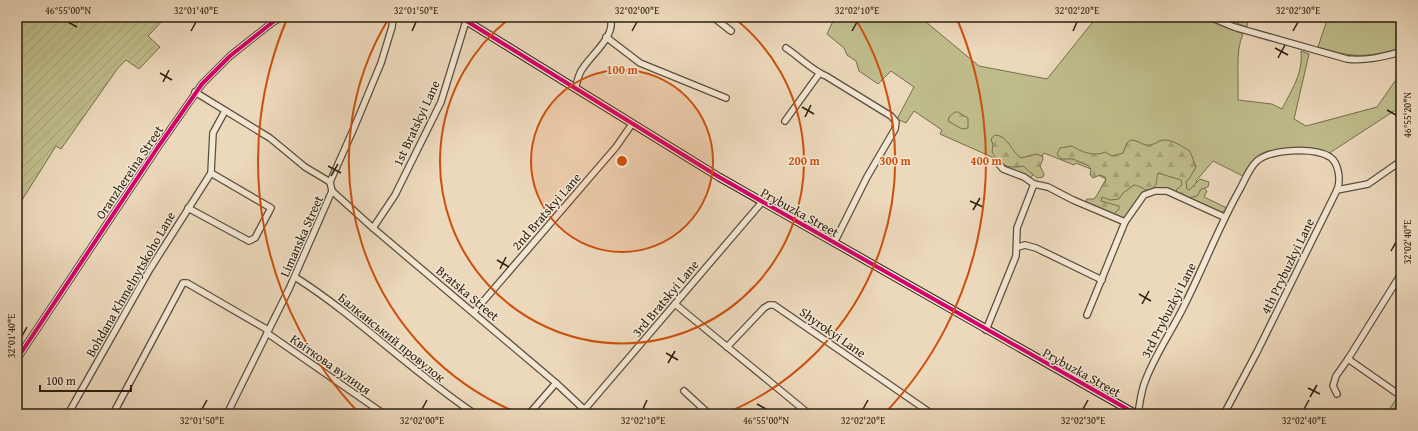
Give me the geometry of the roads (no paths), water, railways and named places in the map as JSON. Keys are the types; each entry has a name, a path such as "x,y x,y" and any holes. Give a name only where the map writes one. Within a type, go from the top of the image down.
{"street":[{"name":"Oranzhereina Street","path":"17,359 195,92 219,66 273,22 282,17"},
{"name":"Limanska Street","path":"228,414 295,277 332,192 330,182 381,63 392,27 393,17"},
{"path":"576,88 580,72 606,37 612,25 610,17"},
{"path":"713,17 731,31"},
{"path":"1210,17 1234,27 1347,59 1361,61 1376,59 1401,52"},
{"name":"Prybuzka Street","path":"463,19 632,124 762,202 1137,414"},
{"name":"1st Bratskyi Lane","path":"373,228 392,200 441,102 463,19"},
{"path":"606,37 640,64 726,98"},
{"path":"786,48 806,62 819,74 826,76 891,116 896,122 895,129 867,177 834,242"},
{"path":"785,121 819,74"},
{"path":"195,92 270,138 305,167 330,182"},
{"name":"Bohdana Khmelnytskoho Lane","path":"68,414 150,269 210,173 213,133 225,111"},
{"name":"2nd Bratskyi Lane","path":"474,312 610,153 632,124"},
{"name":"3rd Prybuzkyi Lane","path":"1137,414 1146,378 1185,304 1224,217 1253,166 1260,159 1273,153 1284,151 1319,153 1330,157 1337,169 1339,183 1337,190"},
{"path":"1337,190 1368,184 1401,161"},
{"path":"997,162 1003,169 1024,177 1034,184 1048,187 1073,200 1126,222"},
{"name":"Bohdana Khmelnytskoho Lane","path":"188,208 249,241 253,241 255,238 271,208 210,173"},
{"path":"986,330 1014,261 1018,247 1017,228 1034,184"},
{"path":"1087,315 1126,222 1144,195 1159,190 1170,192 1224,217"},
{"name":"4th Prybuzkyi Lane","path":"1224,414 1257,352 1337,190"},
{"name":"Bratska Street","path":"332,192 474,312 587,412"},
{"name":"3rd Bratskyi Lane","path":"587,412 675,304 762,202"},
{"path":"1018,247 1026,245 1036,248 1102,280"},
{"path":"1337,394 1333,386 1334,380 1401,274"},
{"name":"Балканський провулок","path":"295,277 317,291 441,391 474,414"},
{"name":"Квіткова вулиця","path":"112,414 183,283 187,283 268,331 384,414"},
{"path":"675,304 809,414"},
{"name":"Shyrokyi Lane","path":"727,347 764,308 769,305 774,306 932,414"},
{"path":"1348,359 1401,396"},
{"path":"529,414 556,383"},
{"path":"684,391 709,414"}]}
